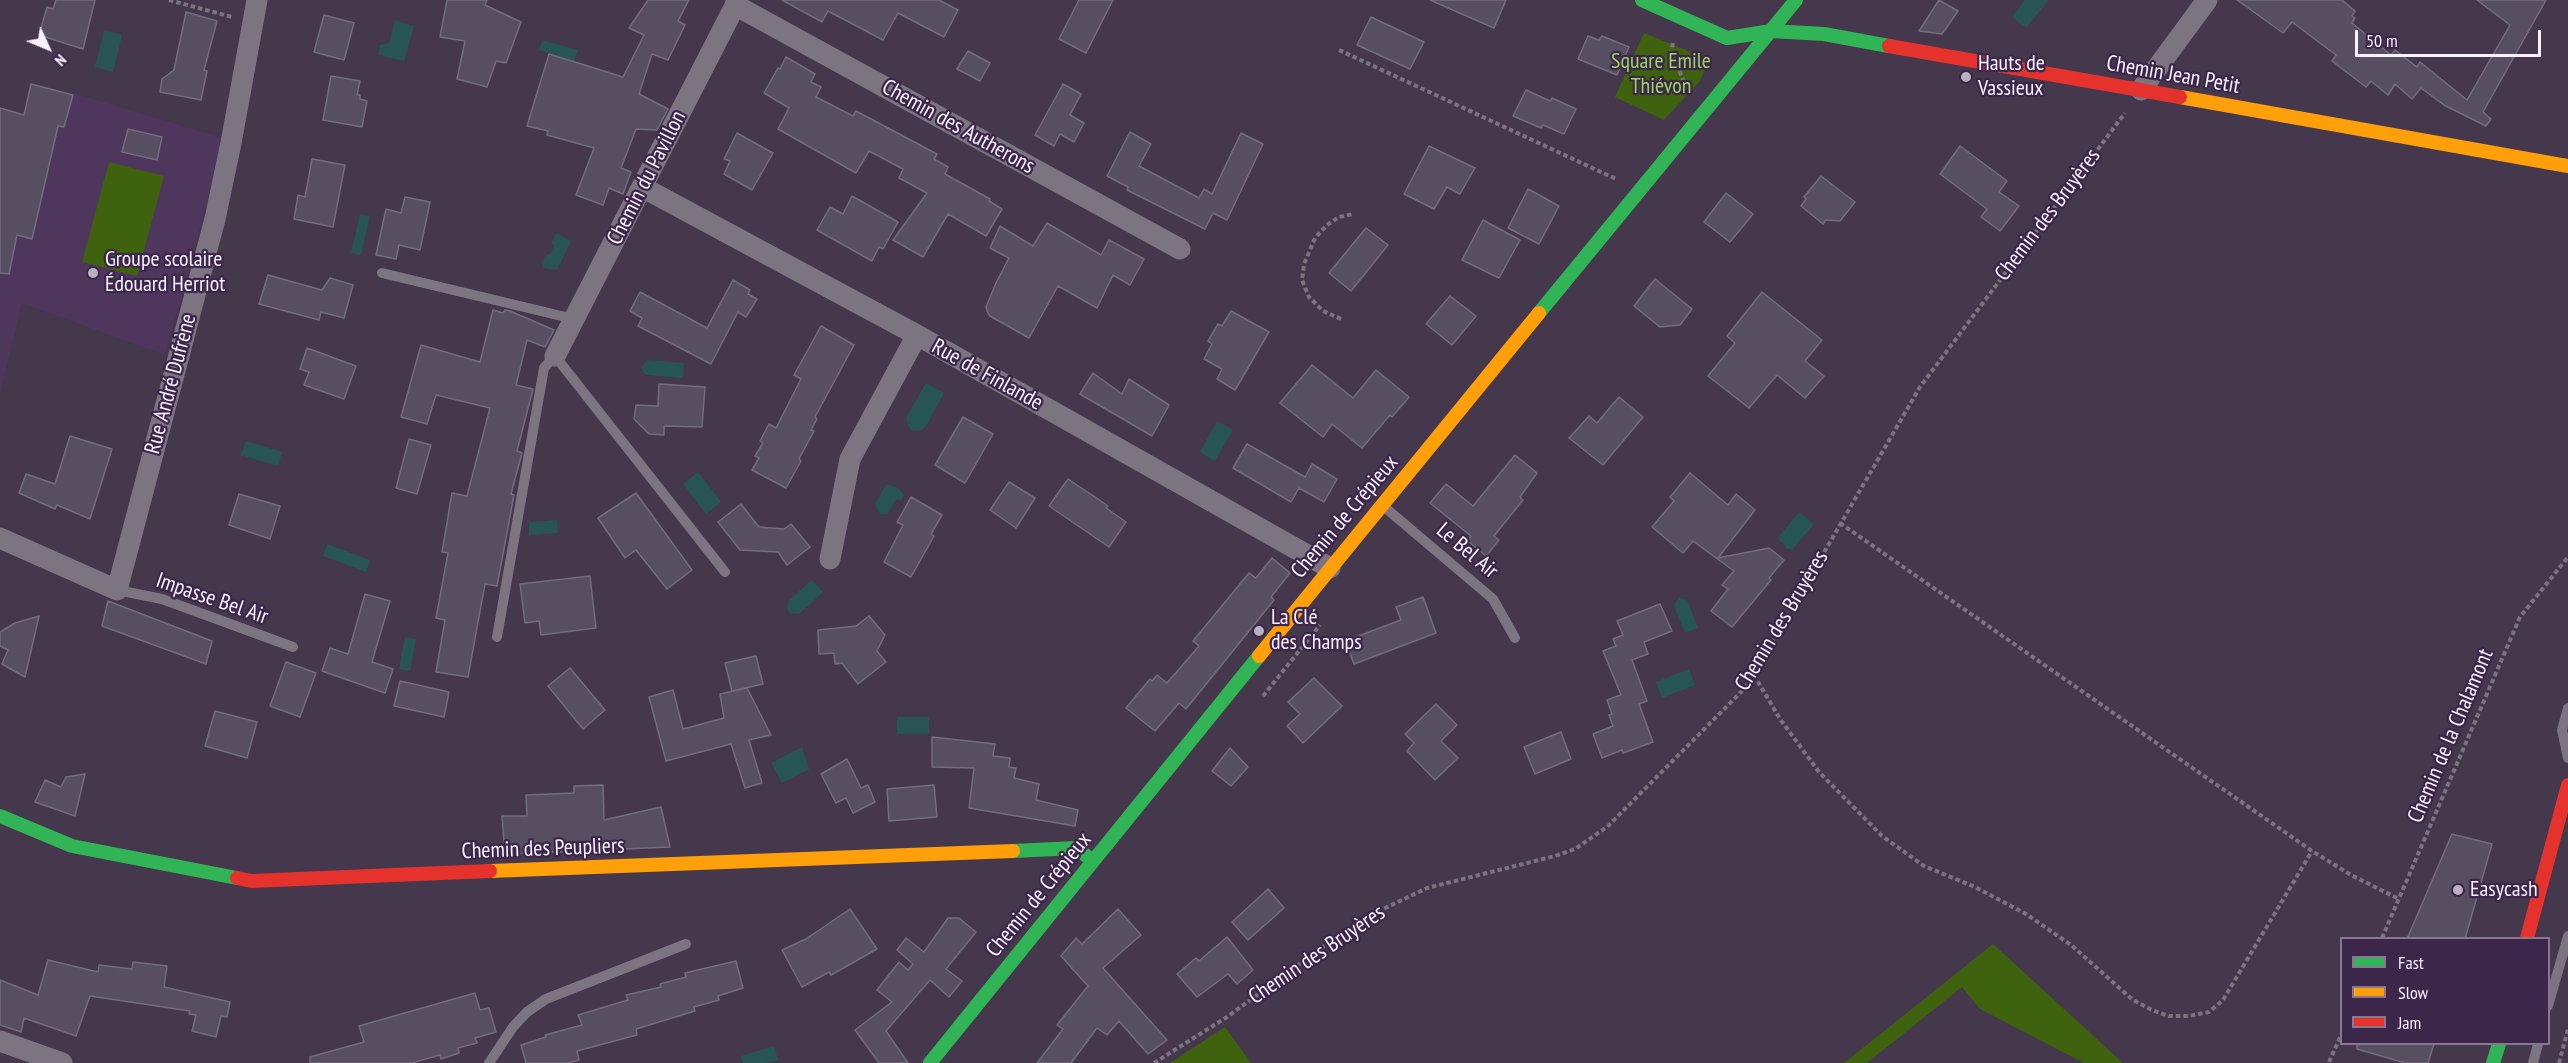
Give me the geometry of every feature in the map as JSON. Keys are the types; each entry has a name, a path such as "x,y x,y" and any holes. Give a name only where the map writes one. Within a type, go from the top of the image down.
{"street":[{"name":"Rue André Dufrène","path":"117,590 215,219 257,0"},
{"name":"Chemin Jean Petit","path":"1641,0 1727,38 1771,31 1824,33 2568,166"},
{"name":"Chemin de Crépieux","path":"930,1063 1330,567 1796,0"},
{"path":"2142,90 2207,0"},
{"name":"Chemin du Pavillon","path":"555,356 737,3"},
{"name":"Chemin des Autherons","path":"737,3 1180,249"},
{"name":"Rue de Finlande","path":"642,187 916,335 1330,567"},
{"path":"831,559 850,459 916,335"},
{"path":"0,538 117,590"},
{"path":"2528,937 2568,785"},
{"name":"Chemin des Peupliers","path":"0,816 72,846 251,881 1076,848 1093,861"},
{"path":"0,1041 62,1063"},
{"path":"2493,1063 2499,1045"}],"lane":[{"path":"382,273 574,319"},
{"path":"497,637 544,368 555,356 725,572"},
{"name":"Le Bel Air","path":"1382,504 1493,599 1515,638"},
{"name":"Impasse Bel Air","path":"117,590 162,599 293,647"},
{"path":"2568,708 2562,730 2568,758"},
{"path":"2550,999 2568,936"},
{"path":"489,1063 513,1027 527,1012 546,999 686,944"},
{"path":"2533,1063 2538,1045"}],"path":[{"path":"169,0 252,23"},
{"path":"1682,17 1671,51 1689,93 1708,108"},
{"path":"1339,50 1640,191"},
{"name":"Chemin des Bruyères","path":"1154,1063 1227,1017 1335,938 1379,910 1427,888 1575,849 1615,819 1746,687 1920,387 2142,90"},
{"path":"1341,320 1323,310 1309,297 1302,280 1304,264 1312,244 1328,225 1339,217 1353,214"},
{"path":"1840,523 2312,851 2351,875 2399,899"},
{"name":"Chemin de la Chalamont","path":"2383,937 2520,617 2568,557"},
{"path":"1754,675 1780,718 1819,772 1882,836 1924,866 1975,887 2026,914 2071,945 2133,1000 2169,1016 2189,1016 2209,1012 2223,1000 2312,851"},
{"path":"2559,1063 2568,1029"},
{"path":"2329,1062 2340,1037"}],"shaded area":[{"path":"2025,0 2049,0 2026,28 2012,17"},
{"path":"395,20 414,26 404,61 378,55 380,45 389,43"},
{"path":"104,30 122,35 113,72 95,67"},
{"path":"542,40 578,50 574,61 539,50"},
{"name":"Groupe scolaire Édouard Herriot","path":"73,93 222,138 209,195 165,355 22,303 0,394 0,108 64,127"},
{"path":"360,214 370,216 361,255 351,253"},
{"path":"556,233 571,241 557,270 543,268 544,257 551,253 554,245 551,244"},
{"path":"647,360 684,363 683,378 646,375 641,368"},
{"path":"926,383 944,393 926,426 922,430 913,431 908,426 906,418"},
{"path":"1217,421 1233,430 1215,461 1200,452"},
{"path":"246,441 282,452 278,466 241,455"},
{"path":"698,472 721,502 706,514 683,484"},
{"path":"886,484 898,488 904,495 901,501 896,499 887,514 880,514 875,505"},
{"path":"1799,512 1814,524 1792,550 1786,548 1778,538"},
{"path":"557,520 558,533 529,535 529,522"},
{"path":"327,544 370,560 366,572 323,556"},
{"path":"812,580 823,592 799,614 790,613 787,609 788,601"},
{"path":"1679,597 1687,600 1698,628 1685,633 1674,606"},
{"path":"405,637 416,639 410,671 399,669"},
{"path":"1689,669 1695,685 1662,698 1656,682"},
{"path":"897,717 929,717 929,734 897,734"},
{"path":"802,747 809,769 782,783 771,763"},
{"path":"774,1046 778,1060 766,1063 743,1063 741,1056"}],"green space":[{"name":"Square Emile Thiévon","path":"1644,33 1699,57 1704,71 1700,81 1664,120 1615,97"},
{"path":"109,162 164,176 137,276 82,262"},
{"path":"1993,944 2123,1063 2084,1063 1980,1009 1962,987 1867,1063 1844,1063"},
{"path":"1225,1027 1251,1063 1170,1063 1196,1046"}],"building":[{"path":"56,0 95,0 83,49 39,35 47,7 53,9"},
{"path":"447,0 487,0 485,5 521,22 506,63 496,61 487,87 457,79 465,41 440,37"},
{"path":"648,0 689,0 678,21 685,25 668,60 652,54 639,94 668,109 657,130 636,129 621,168 631,172 623,194 609,188 603,205 576,195 594,148 547,135 548,131 527,126 549,54 623,77 644,35 629,28"},
{"path":"782,0 939,0 958,10 944,37 898,13 883,40 828,11 822,22"},
{"path":"1079,0 1113,0 1086,53 1059,39"},
{"path":"1430,0 1506,0 1494,28"},
{"path":"1939,0 1958,11 1942,34 1919,31"},
{"path":"2237,0 2342,0 2355,11 2352,23 2391,55 2395,50 2417,67 2420,62 2467,100 2510,25 2477,0 2546,0 2483,112 2491,119 2486,126 2444,105 2421,88 2412,99 2395,84 2388,95 2371,81 2366,87 2332,61 2336,55 2292,22 2283,33"},
{"path":"186,12 217,21 204,70 207,71 201,100 160,92 162,79 174,70"},
{"path":"324,15 354,23 344,60 314,52"},
{"path":"1371,17 1424,42 1410,69 1357,45"},
{"path":"1588,36 1599,40 1602,36 1629,47 1617,75 1578,59"},
{"path":"968,51 990,63 980,81 957,69"},
{"path":"786,57 815,74 811,82 821,87 816,97 853,116 856,111 937,154 934,159 948,167 945,174 990,199 989,201 1002,209 986,236 948,214 923,257 893,240 927,193 899,178 903,169 869,151 856,173 778,129 789,108 764,93"},
{"path":"331,76 360,81 357,95 360,95 360,99 367,101 362,127 323,120"},
{"path":"31,84 73,95 64,127 58,126 32,239 17,235 9,274 0,273 0,108 24,115"},
{"path":"1063,84 1081,94 1070,115 1084,123 1074,142 1060,134 1054,146 1035,135"},
{"path":"1526,90 1576,109 1564,134 1543,125 1541,128 1513,116"},
{"path":"128,129 162,137 157,160 122,152"},
{"path":"1130,132 1151,144 1139,166 1199,198 1204,189 1212,194 1241,133 1263,144 1227,220 1213,213 1205,229 1127,190 1128,187 1107,176"},
{"path":"737,133 773,153 752,190 724,174 730,161 724,159"},
{"path":"1429,146 1475,168 1460,194 1447,187 1434,209 1404,194"},
{"path":"1960,146 2007,181 1999,192 2019,206 2000,231 1981,217 1987,209 1940,174"},
{"path":"312,159 345,165 333,227 294,219 298,195 305,197"},
{"path":"1821,176 1855,202 1840,221 1826,220 1823,224 1801,206 1806,199 1804,197"},
{"path":"1528,189 1559,206 1539,244 1508,228"},
{"path":"1726,193 1753,214 1730,242 1704,222"},
{"path":"852,196 898,222 883,249 879,247 872,261 817,230 830,207 843,214"},
{"path":"405,197 430,202 420,250 399,245 396,259 376,255 386,209 401,213"},
{"path":"1483,220 1520,240 1499,278 1462,260"},
{"path":"1047,223 1101,255 1109,240 1144,259 1130,285 1113,275 1097,308 1058,286 1029,338 990,316 987,311 986,307 1009,258 990,248 1000,226 1033,246"},
{"path":"1366,228 1388,245 1351,291 1329,273"},
{"path":"268,275 322,290 330,278 353,285 344,318 321,312 319,320 259,304"},
{"path":"1655,279 1692,309 1680,325 1660,327 1634,306"},
{"path":"733,280 750,290 748,294 757,299 746,317 738,312 711,364 638,326 642,318 630,311 640,292 707,328"},
{"path":"1762,292 1822,340 1805,361 1824,376 1805,398 1777,375 1749,408 1708,376 1735,343 1727,336"},
{"path":"1450,296 1476,316 1452,345 1426,324"},
{"path":"493,310 503,313 505,310 510,311 554,330 545,347 527,340 516,385 533,389 517,451 522,453 511,494 514,495 497,586 485,584 468,677 436,672 445,620 436,618 448,553 442,552 452,493 467,496 490,408 436,395 427,424 401,417 421,345 480,362"},
{"path":"1231,311 1269,332 1235,390 1217,379 1222,369 1204,359 1212,344 1208,341 1218,324 1222,326"},
{"path":"821,326 854,345 815,417 817,419 811,430 814,431 786,488 752,470 759,458 755,456 763,443 760,441 769,424 776,428 801,379 794,375"},
{"path":"307,348 356,366 344,399 304,385 309,372 300,369"},
{"path":"1312,365 1353,398 1376,370 1409,397 1362,448 1332,424 1323,437 1280,403"},
{"path":"1093,373 1122,394 1129,379 1169,405 1152,436 1080,394"},
{"path":"659,384 705,387 702,427 664,426 664,435 649,434 634,419 636,405 658,406"},
{"path":"1619,397 1643,417 1603,465 1569,438 1589,416 1597,423"},
{"path":"963,417 993,434 965,483 935,465"},
{"path":"70,436 112,449 90,519 57,505 55,509 19,493 26,474 55,484"},
{"path":"409,439 431,445 417,494 396,488"},
{"path":"1247,444 1305,477 1312,464 1337,479 1324,502 1299,488 1291,502 1233,468"},
{"path":"1515,455 1537,473 1520,497 1523,500 1494,536 1499,540 1486,556 1468,541 1471,536 1430,503 1446,484 1473,506"},
{"path":"1690,473 1728,505 1736,494 1755,510 1718,558 1769,548 1784,560 1769,578 1771,580 1732,627 1711,611 1728,589 1722,585 1734,571 1693,541 1683,553 1652,527 1674,501 1670,497"},
{"path":"1068,479 1108,506 1106,508 1126,522 1109,547 1049,506"},
{"path":"1009,482 1035,498 1016,528 990,510"},
{"path":"636,493 692,570 667,589 636,550 625,558 598,518"},
{"path":"239,494 280,506 270,539 229,525"},
{"path":"911,497 942,515 931,534 934,536 911,577 884,562 903,525 897,522"},
{"path":"741,504 759,527 784,529 791,524 810,547 787,565 778,552 740,550 718,522"},
{"path":"1272,558 1290,573 1271,597 1274,600 1186,709 1179,703 1155,731 1126,708 1150,679 1152,681 1157,675 1167,683 1199,646 1193,641 1249,573 1256,578"},
{"path":"590,576 596,628 541,635 539,621 525,623 520,584"},
{"path":"365,594 390,601 372,662 393,669 385,693 322,671 330,648 348,654"},
{"path":"1423,597 1436,633 1354,664 1345,641 1401,620 1396,607"},
{"path":"108,601 212,641 206,664 102,626"},
{"path":"1660,604 1672,631 1644,642 1648,654 1632,660 1647,701 1639,704 1653,742 1602,758 1593,734 1613,726 1607,700 1621,695 1603,651 1616,646 1613,639 1623,635 1617,621"},
{"path":"39,616 25,677 2,664 8,650 0,646 0,632 15,623"},
{"path":"869,616 885,635 877,651 886,662 858,684 842,663 835,664 834,653 819,654 818,630 856,626"},
{"path":"756,656 763,684 732,691 725,663"},
{"path":"286,662 316,673 300,717 270,706"},
{"path":"570,668 605,710 583,729 548,686"},
{"path":"1314,678 1342,706 1303,743 1287,726 1300,714 1288,702"},
{"path":"400,681 449,692 444,717 394,706"},
{"path":"747,688 771,735 749,740 762,783 745,788 731,744 666,761 649,697 673,690 683,729 724,718 720,694"},
{"path":"1436,704 1457,725 1441,741 1458,758 1435,780 1407,751 1414,743 1405,734"},
{"path":"215,711 257,722 247,758 205,746"},
{"path":"1561,732 1571,759 1535,774 1524,747"},
{"path":"932,737 995,744 993,756 1010,758 1009,767 1016,768 1014,778 1039,784 1036,800 1078,810 1075,826 969,808 974,768 932,767"},
{"path":"1230,748 1248,767 1231,786 1212,771"},
{"path":"847,759 861,788 868,785 875,802 853,813 846,798 836,803 821,774"},
{"path":"85,774 75,816 35,802 45,780 61,787 66,777"},
{"path":"603,785 604,820 661,807 670,847 510,854 509,842 504,842 502,816 527,816 526,795 574,793 574,786"},
{"path":"934,785 937,817 889,821 887,789"},
{"path":"2452,834 2492,844 2466,937 2408,937"},
{"path":"1268,889 1284,908 1248,940 1232,922"},
{"path":"850,909 877,949 831,975 829,972 802,987 782,950 806,939"},
{"path":"1118,909 1141,935 1103,968 1167,1040 1148,1054 1119,1021 1107,1035 1097,1028 1071,1063 1037,1063 1063,1029 1057,1025 1088,986 1061,956 1076,938 1082,944"},
{"path":"948,918 959,918 976,932 946,969 962,981 949,997 930,980 886,1031 908,1063 879,1063 855,1030 892,1002 877,990 899,962 908,970 913,964 897,950 906,938 924,952"},
{"path":"1227,937 1253,970 1237,984 1228,974 1197,997 1177,974 1196,958 1199,961"},
{"path":"48,960 98,972 99,965 132,969 133,962 167,966 164,987 230,1002 227,1017 221,1016 216,1037 192,1031 196,1015 189,1014 190,1011 90,996 76,1036 24,1018 21,1032 0,1025 0,980 38,995"},
{"path":"736,961 743,988 718,996 719,1000 694,1007 695,1011 636,1029 637,1035 577,1051 579,1060 568,1063 526,1063 521,1045 546,1037 545,1035 582,1025 578,1015 628,1000 626,995 661,987 660,984 686,977 685,973"},
{"path":"475,993 480,1010 489,1008 496,1032 475,1038 477,1043 458,1048 459,1053 441,1059 440,1055 412,1063 310,1063 310,1057 364,1042 359,1026"},
{"path":"2357,1045 2434,1045 2428,1063 2405,1063 2357,1049"}],"traffic: fast":[{"path":"1642,0 1727,38 1771,31 1824,34 1889,46"},
{"path":"1539,313 1796,0"},
{"path":"930,1063 1259,656"},
{"path":"0,816 72,846 237,878"},
{"path":"1013,851 1076,848 1093,861"},
{"path":"2493,1063 2499,1045"}],"traffic: slow":[{"path":"2180,97 2568,166"},
{"path":"1259,656 1539,313"},
{"path":"490,871 1013,851"}],"traffic: jam":[{"path":"1889,46 2180,97"},
{"path":"2527,937 2568,785"},
{"path":"237,878 251,881 490,871"}],"place":[{"name":"Hauts de Vassieux","path":"1966,77"},
{"name":"Groupe scolaire Édouard Herriot","path":"93,273"},
{"name":"La Clé des Champs","path":"1259,631"},
{"name":"Easycash","path":"2458,890"}]}
